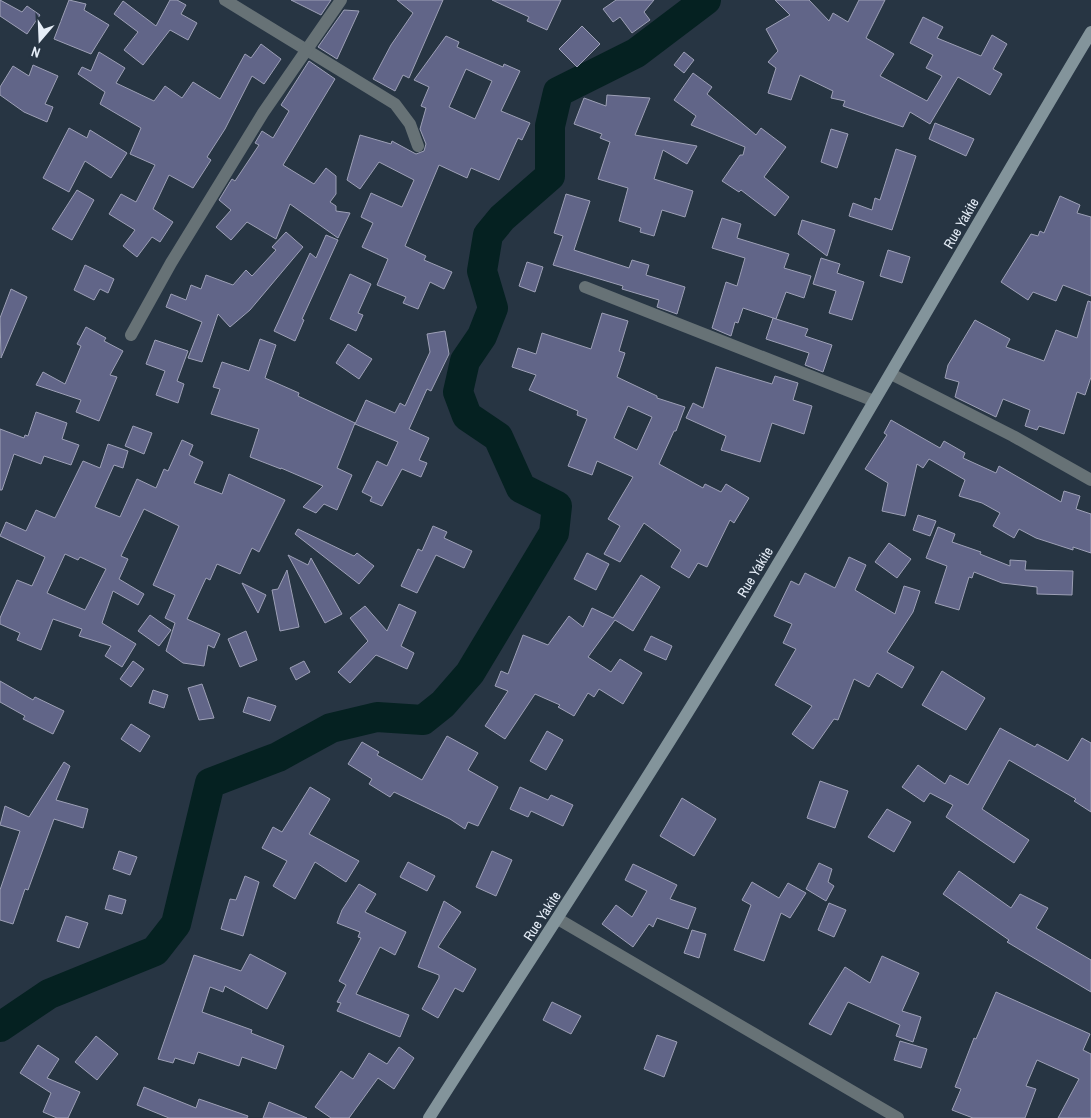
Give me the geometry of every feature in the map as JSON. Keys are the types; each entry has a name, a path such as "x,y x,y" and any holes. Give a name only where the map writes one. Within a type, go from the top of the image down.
{"main road":[{"name":"Rue Yakite","path":"430,1118 711,675 891,374 1091,32"}],"street":[{"path":"225,0 395,104 410,124 418,146"},
{"path":"131,335 182,245 263,113 340,0"},
{"path":"585,287 874,401"},
{"path":"891,374 1013,436 1091,480"},
{"path":"558,919 898,1118"}],"building":[{"path":"0,0 22,12 27,6 40,15 27,34 0,16"},
{"path":"69,0 86,4 84,10 109,25 91,54 54,39"},
{"path":"170,0 177,0 186,5 181,14 197,23 188,40 170,30 143,65 124,50 138,32 114,14 123,1 156,26"},
{"path":"291,0 331,0 321,15"},
{"path":"397,0 443,0 409,78 403,75 395,91 373,79 391,45 413,13"},
{"path":"492,0 561,0 547,30 527,21 529,17"},
{"path":"616,0 654,0 644,12 650,20 632,33 620,17 613,22 603,9"},
{"path":"775,0 809,0 829,21 833,13 848,22 859,0 885,0 866,38 894,54 880,76 927,101 942,76 926,68 933,55 910,43 923,17 943,27 937,38 981,56 992,35 1007,44 993,69 1002,74 990,95 958,77 930,124 910,112 903,127 843,106 845,101 831,98 833,91 800,75 791,100 768,93 776,68 768,62 778,51 766,29 790,15"},
{"path":"344,10 359,11 337,59 318,47"},
{"path":"582,26 600,44 577,67 559,49"},
{"path":"446,36 459,42 457,47 503,67 504,64 520,71 501,111 530,123 522,140 518,138 499,180 471,168 467,178 439,165 405,246 426,256 424,260 452,272 444,289 430,282 418,309 403,303 406,297 377,285 388,259 362,247 373,223 361,217 371,193 402,207 414,180 379,162 360,189 347,180 360,135 391,144 392,141 416,154 424,151 426,144 420,129 426,108 421,106 429,87 414,80","holes":["466,69 492,81 475,119 449,107"]},
{"path":"261,44 281,59 264,84 252,76 225,129 207,157 211,160 193,188 169,175 153,209 173,222 160,242 152,237 137,257 123,246 135,230 109,214 121,194 136,202 155,165 130,154 141,128 100,104 105,92 78,74 82,67 91,71 99,52 125,68 116,83 154,101 165,86 182,98 193,82 220,99 245,54 251,58"},
{"path":"684,52 694,60 684,73 674,65"},
{"path":"309,61 335,79 283,165 314,184 326,168 336,176 336,194 330,202 336,206 336,211 350,213 338,238 290,204 276,239 247,222 231,240 216,227 231,210 219,200 232,179 235,181 259,145 255,143 262,131 273,138 289,111 281,105"},
{"path":"33,65 58,76 45,104 53,107 47,122 24,112 0,95 0,87 13,66 29,76"},
{"path":"693,73 712,87 707,94 756,135 761,128 786,147 764,177 789,197 775,216 741,190 739,192 722,181 740,155 743,155 745,147 691,125 696,116 674,100"},
{"path":"607,95 650,98 635,135 697,146 687,164 663,150 654,179 693,191 685,217 662,210 654,236 640,232 641,228 619,221 628,188 598,179 610,142 600,138 602,134 574,124 584,98 606,106"},
{"path":"935,123 974,139 966,156 929,139"},
{"path":"69,128 87,138 90,130 127,153 111,178 85,161 69,192 43,178"},
{"path":"831,129 848,134 837,168 821,162"},
{"path":"896,149 916,156 892,230 849,216 853,203 872,210 875,198 880,200"},
{"path":"77,190 94,200 72,240 52,229"},
{"path":"566,194 590,201 574,250 629,268 632,260 649,265 646,275 685,287 677,314 657,307 659,300 622,289 623,286 553,265 563,236 554,233"},
{"path":"1060,196 1080,205 1077,213 1091,217 1091,296 1063,285 1056,301 1033,292 1028,300 1001,282 1031,234 1038,236 1040,231 1044,233"},
{"path":"722,218 741,224 737,238 789,254 784,268 811,276 804,298 786,292 776,319 743,308 738,323 735,322 731,336 712,328 726,282 737,286 745,258 712,248"},
{"path":"802,220 835,230 827,256 798,234"},
{"path":"286,232 303,247 250,310 230,327 218,314 202,362 188,358 202,322 166,307 171,294 186,300 191,285 201,289 206,275 233,285 246,270 252,276 276,250 272,247"},
{"path":"326,235 338,240 302,319 304,320 295,341 274,331 310,253 316,258"},
{"path":"888,250 910,257 902,283 880,276"},
{"path":"821,258 840,264 837,273 864,282 852,320 829,313 836,291 813,284"},
{"path":"527,262 543,267 535,292 519,286"},
{"path":"85,265 114,279 108,293 100,289 94,300 74,290"},
{"path":"350,274 371,284 358,313 363,315 356,331 330,319"},
{"path":"11,289 27,297 1,358 0,318"},
{"path":"1088,301 1091,302 1091,377 1085,395 1077,392 1064,434 1039,426 1037,430 1025,426 1030,410 1003,399 996,417 955,397 959,382 945,378 948,365 975,320 1010,339 1006,347 1044,361 1056,330 1077,338"},
{"path":"602,313 628,321 619,351 625,353 617,377 657,396 657,398 685,407 676,431 674,431 659,464 703,488 705,484 721,492 726,484 749,498 734,523 730,520 707,567 698,563 689,578 671,567 681,550 644,523 620,562 604,554 620,526 608,519 633,477 597,461 592,475 568,466 587,419 577,415 578,411 529,390 536,375 512,367 518,348 536,354 542,333 591,349","holes":["628,406 652,417 637,450 614,438"]},
{"path":"773,318 808,329 805,336 832,345 823,372 805,365 809,353 766,339"},
{"path":"86,327 106,338 104,341 123,351 110,375 117,377 99,421 76,412 81,400 36,385 43,372 65,384 81,346 77,344"},
{"path":"445,331 449,354 431,391 427,389 409,429 429,438 419,460 427,463 421,477 402,469 382,506 370,501 372,497 362,492 377,461 387,466 398,442 355,424 366,400 395,413 400,403 405,406 430,352 427,334"},
{"path":"260,339 276,345 265,378 299,393 298,396 355,423 337,468 352,475 337,510 324,504 316,513 303,507 323,486 250,457 259,429 211,414 220,389 213,387 222,362 249,371"},
{"path":"155,340 188,351 177,381 184,384 178,403 156,395 165,371 146,364"},
{"path":"348,344 372,359 359,379 336,363"},
{"path":"716,367 772,384 775,376 798,383 793,400 812,406 804,434 772,423 760,462 721,450 726,436 686,418 693,403 703,408"},
{"path":"36,412 67,423 62,439 79,445 71,465 44,456 41,464 14,454 2,490 0,490 0,429 24,438 25,435 28,436"},
{"path":"891,420 940,448 944,441 965,453 963,458 996,473 999,466 1061,502 1064,491 1080,496 1076,509 1091,514 1091,553 1073,547 1073,550 1036,538 1019,529 1014,538 993,526 1000,513 982,503 959,496 965,480 929,459 923,468 917,464 905,516 882,511 888,483 865,469 887,435 884,433"},
{"path":"133,426 152,433 144,454 125,446"},
{"path":"182,440 193,445 189,455 203,462 194,483 222,494 229,474 285,500 259,552 252,548 240,574 217,564 210,580 206,578 187,619 220,634 214,648 208,645 204,666 183,663 166,651 175,623 165,618 175,595 153,585 179,526 144,509 121,556 128,559 119,579 144,594 138,605 113,591 102,623 136,644 122,667 105,656 111,646 79,636 82,629 53,619 41,650 17,640 20,633 0,624 0,618 17,580 32,586 45,557 0,536 6,522 26,531 36,510 55,518 83,461 100,468 108,444 128,451 123,468 114,465 95,507 120,517 137,479 156,488 164,469 168,471","holes":["65,554 78,560 80,557 106,569 85,610 47,593"]},
{"path":"918,515 936,521 930,536 913,530"},
{"path":"433,526 447,532 444,538 472,551 464,568 436,555 417,593 401,586 418,549 422,551"},
{"path":"938,527 955,534 952,542 981,552 980,554 1010,566 1010,560 1026,561 1025,570 1073,571 1072,595 1037,594 1037,587 1002,583 974,572 972,578 969,577 959,610 935,603 947,566 926,558"},
{"path":"298,529 354,556 357,553 374,566 359,584 295,534"},
{"path":"889,543 911,559 897,578 875,562"},
{"path":"587,553 609,564 596,590 574,579"},
{"path":"288,555 308,565 311,558 342,614 325,623"},
{"path":"849,557 866,565 855,590 895,614 904,586 920,591 913,612 887,652 914,667 902,688 877,673 869,687 854,679 838,720 834,719 813,749 792,734 812,706 775,685 796,649 783,643 792,624 774,616 791,581 799,585 805,573 835,588"},
{"path":"287,570 299,627 280,631 272,590 278,589"},
{"path":"641,575 660,587 633,631 615,620 588,657 611,672 620,659 642,673 623,704 599,689 594,697 588,693 574,716 558,707 560,705 535,694 505,739 485,726 508,691 495,686 501,671 508,674 523,635 548,645 569,616 583,627 592,608 613,618"},
{"path":"242,583 266,595 258,613"},
{"path":"399,604 416,612 401,646 414,653 407,669 376,655 350,683 338,672 368,641 350,618 365,606 387,631"},
{"path":"150,615 171,630 159,646 138,631"},
{"path":"246,631 257,660 240,667 228,639"},
{"path":"651,636 672,646 666,660 644,650"},
{"path":"133,661 144,669 131,687 120,679"},
{"path":"304,661 310,672 296,680 290,668"},
{"path":"942,671 985,698 966,730 922,705"},
{"path":"0,681 33,700 35,697 64,711 53,734 23,719 25,716 0,702"},
{"path":"202,684 214,718 199,720 188,688"},
{"path":"153,690 168,695 164,708 149,703"},
{"path":"248,697 276,706 270,721 243,712"},
{"path":"131,724 150,736 140,752 121,739"},
{"path":"1000,728 1035,747 1037,744 1068,761 1082,738 1091,743 1091,812 1074,801 1076,799 1009,760 982,809 1029,840 1014,863 946,817 953,805 930,793 924,802 902,787 918,765 945,784 950,775 968,785"},
{"path":"547,731 563,740 546,770 530,761"},
{"path":"447,736 478,753 468,770 498,787 478,826 468,822 465,829 450,819 394,792 390,797 369,784 372,779 348,764 362,742 379,752 377,755 422,780"},
{"path":"64,762 70,766 56,800 88,809 83,828 54,819 28,890 25,889 13,924 0,920 0,890 20,831 0,825 5,806 29,817"},
{"path":"820,781 848,791 835,828 807,818"},
{"path":"310,787 330,799 309,834 359,861 346,882 315,862 295,899 273,886 287,861 262,848 273,827 282,832"},
{"path":"520,787 548,800 551,795 573,805 563,826 531,811 528,817 510,809"},
{"path":"682,798 716,819 694,856 660,836"},
{"path":"887,809 911,822 894,852 868,837"},
{"path":"119,851 137,857 130,875 113,869"},
{"path":"492,851 512,860 496,896 476,887"},
{"path":"408,862 435,876 427,891 400,877"},
{"path":"819,863 832,869 828,882 834,886 826,901 806,889"},
{"path":"633,864 677,885 670,899 696,908 688,929 657,918 653,927 649,924 633,947 602,924 616,905 632,917 647,891 625,880"},
{"path":"959,871 1011,908 1020,894 1048,908 1036,928 1091,960 1091,992 1007,942 1009,940 943,894"},
{"path":"245,876 259,882 243,936 221,929 230,899 236,900"},
{"path":"752,882 779,898 788,883 806,893 790,918 781,913 764,961 734,950 751,905 742,900"},
{"path":"359,884 376,894 365,912 406,932 395,955 380,947 356,994 409,1015 400,1037 337,1011 341,1003 337,1002 346,985 339,981 361,938 358,937 360,932 337,923 342,910"},
{"path":"109,895 126,900 122,914 105,909"},
{"path":"444,901 461,912 438,947 476,969 463,992 455,988 438,1018 422,1009 439,975 418,967"},
{"path":"829,903 846,910 834,937 818,930"},
{"path":"66,916 88,923 79,948 57,941"},
{"path":"692,930 706,934 699,958 684,953"},
{"path":"250,954 286,973 267,1009 225,986 223,992 210,987 202,1012 252,1030 251,1033 284,1046 276,1069 242,1057 239,1066 198,1052 194,1064 175,1058 173,1063 158,1059 194,955 241,971"},
{"path":"882,956 919,973 902,1011 921,1017 913,1042 896,1036 900,1025 848,1002 831,1035 809,1024 845,967 870,983"},
{"path":"996,992 1090,1034 1083,1050 1091,1054 1091,1118 1058,1118 1079,1079 1037,1060 1026,1086 1036,1089 1025,1118 973,1118 952,1110 961,1089 955,1087 974,1038 976,1039"},
{"path":"552,1002 581,1016 571,1034 543,1020"},
{"path":"657,1035 677,1042 664,1077 644,1069"},
{"path":"96,1036 118,1054 97,1080 75,1062"},
{"path":"900,1041 927,1049 921,1068 894,1060"},
{"path":"38,1045 59,1059 47,1078 80,1092 68,1118 57,1118 43,1112 51,1093 20,1073"},
{"path":"399,1047 414,1058 394,1089 378,1078 349,1118 331,1118 315,1107 341,1071 353,1079 369,1053 387,1064"},
{"path":"144,1087 196,1108 199,1099 248,1116 247,1118 169,1118 137,1105"},
{"path":"269,1102 307,1118 263,1118"}],"waterway":[{"path":"0,1027 49,994 155,951 176,924 210,783 278,757 331,728 377,717 423,720 443,704 470,673 554,533 557,506 521,488 498,437 467,416 458,392 465,361 482,336 493,308 482,271 488,235 502,218 550,176 550,126 558,92 636,53 706,0"}]}
